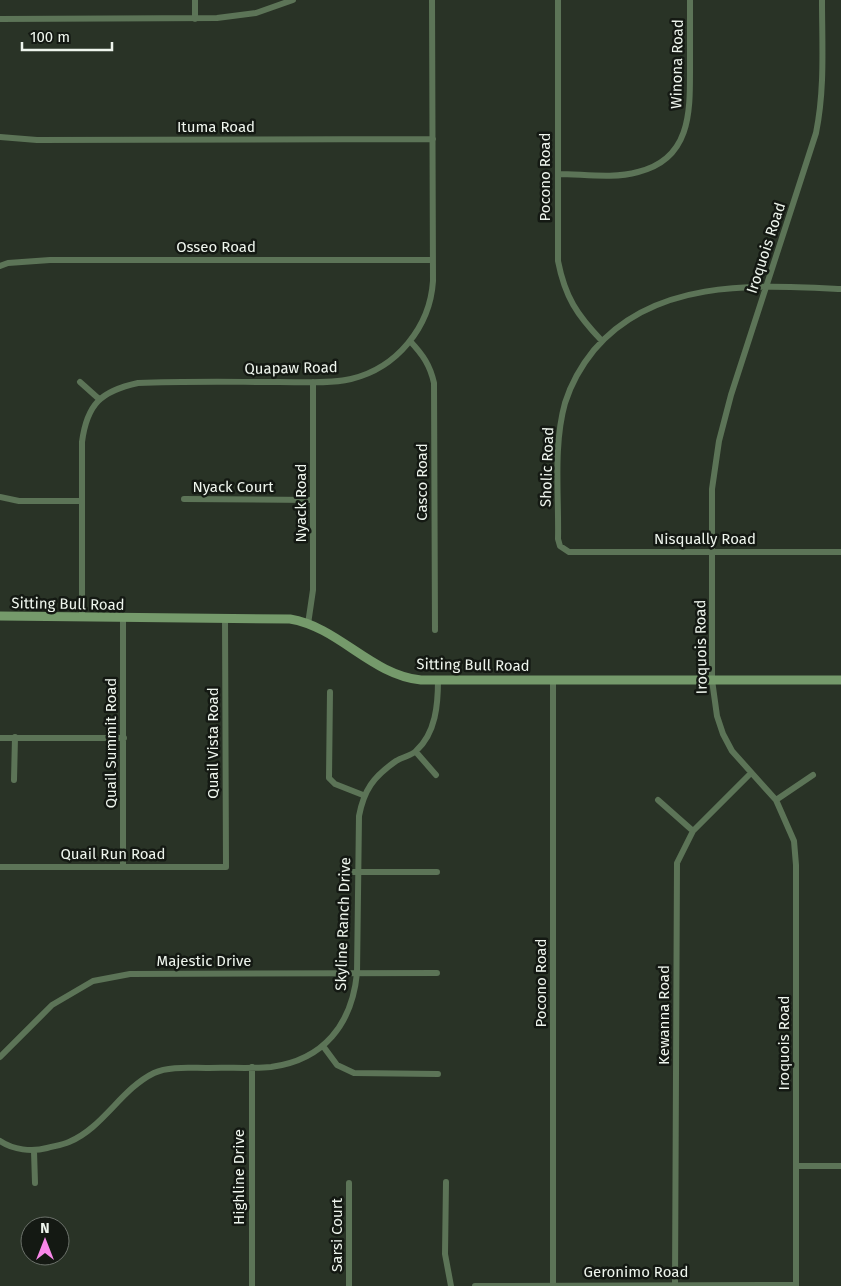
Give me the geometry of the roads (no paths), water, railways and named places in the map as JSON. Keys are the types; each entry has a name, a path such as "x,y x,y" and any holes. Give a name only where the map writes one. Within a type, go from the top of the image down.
{"street":[{"path":"195,0 195,19"},
{"path":"0,19 195,19 256,13 293,0"},
{"name":"Quapaw Road","path":"99,399 112,390 138,383 313,382 350,379 368,373 398,354 410,341 427,312 432,296 432,0"},
{"name":"Pocono Road","path":"558,0 557,242 563,284 581,318 602,341"},
{"name":"Winona Road","path":"558,174 637,173 658,164 677,146 684,134 690,106 690,0"},
{"name":"Iroquois Road","path":"796,1285 796,865 794,841 776,800 732,751 723,734 717,716 712,680 712,489 718,442 816,133 820,111 822,0"},
{"name":"Ituma Road","path":"0,137 37,140 433,139"},
{"name":"Osseo Road","path":"0,266 8,263 50,260 433,260"},
{"name":"Sholic Road","path":"569,552 560,546 558,539 561,421 571,386 602,341 634,315 669,300 716,289 766,287 841,289"},
{"name":"Casco Road","path":"410,341 423,355 431,368 434,383 435,630"},
{"path":"80,382 99,399 90,411 84,429 82,616"},
{"name":"Nyack Road","path":"308,624 313,590 313,382"},
{"path":"0,497 19,501 82,500"},
{"name":"Nyack Court","path":"184,499 313,500"},
{"name":"Nisqually Road","path":"569,552 841,552"},
{"name":"Sitting Bull Road","path":"0,616 82,616 123,619 282,619 308,624 391,673 410,678 438,680 841,680"},
{"name":"Quail Summit Road","path":"123,619 123,866"},
{"name":"Quail Vista Road","path":"225,619 226,867"},
{"path":"436,775 416,752 428,737 435,716 438,705 438,680"},
{"name":"Pocono Road","path":"553,680 554,1286"},
{"path":"330,692 329,778 335,784 363,795"},
{"path":"14,780 15,737"},
{"path":"0,738 124,738"},
{"name":"Skyline Ranch Drive","path":"0,1141 6,1145 34,1151 70,1142 97,1123 135,1085 155,1072 176,1068 271,1067 295,1061 324,1046 340,1028 355,997 359,816 363,795 376,777 397,760 416,752"},
{"name":"Kewanna Road","path":"675,1285 677,864 693,831 751,773"},
{"path":"776,800 813,775"},
{"path":"658,800 693,831"},
{"name":"Quail Run Road","path":"0,867 226,867"},
{"path":"342,872 437,872"},
{"name":"Majestic Drive","path":"0,1057 52,1005 93,981 130,974 437,973"},
{"path":"324,1046 337,1065 354,1073 438,1074"},
{"name":"Highline Drive","path":"252,1067 252,1286"},
{"path":"34,1151 35,1183"},
{"path":"796,1166 841,1166"},
{"path":"446,1182 445,1254 451,1286"},
{"name":"Sarsi Court","path":"349,1183 349,1286"},
{"name":"Geronimo Road","path":"475,1286 796,1285"}]}
